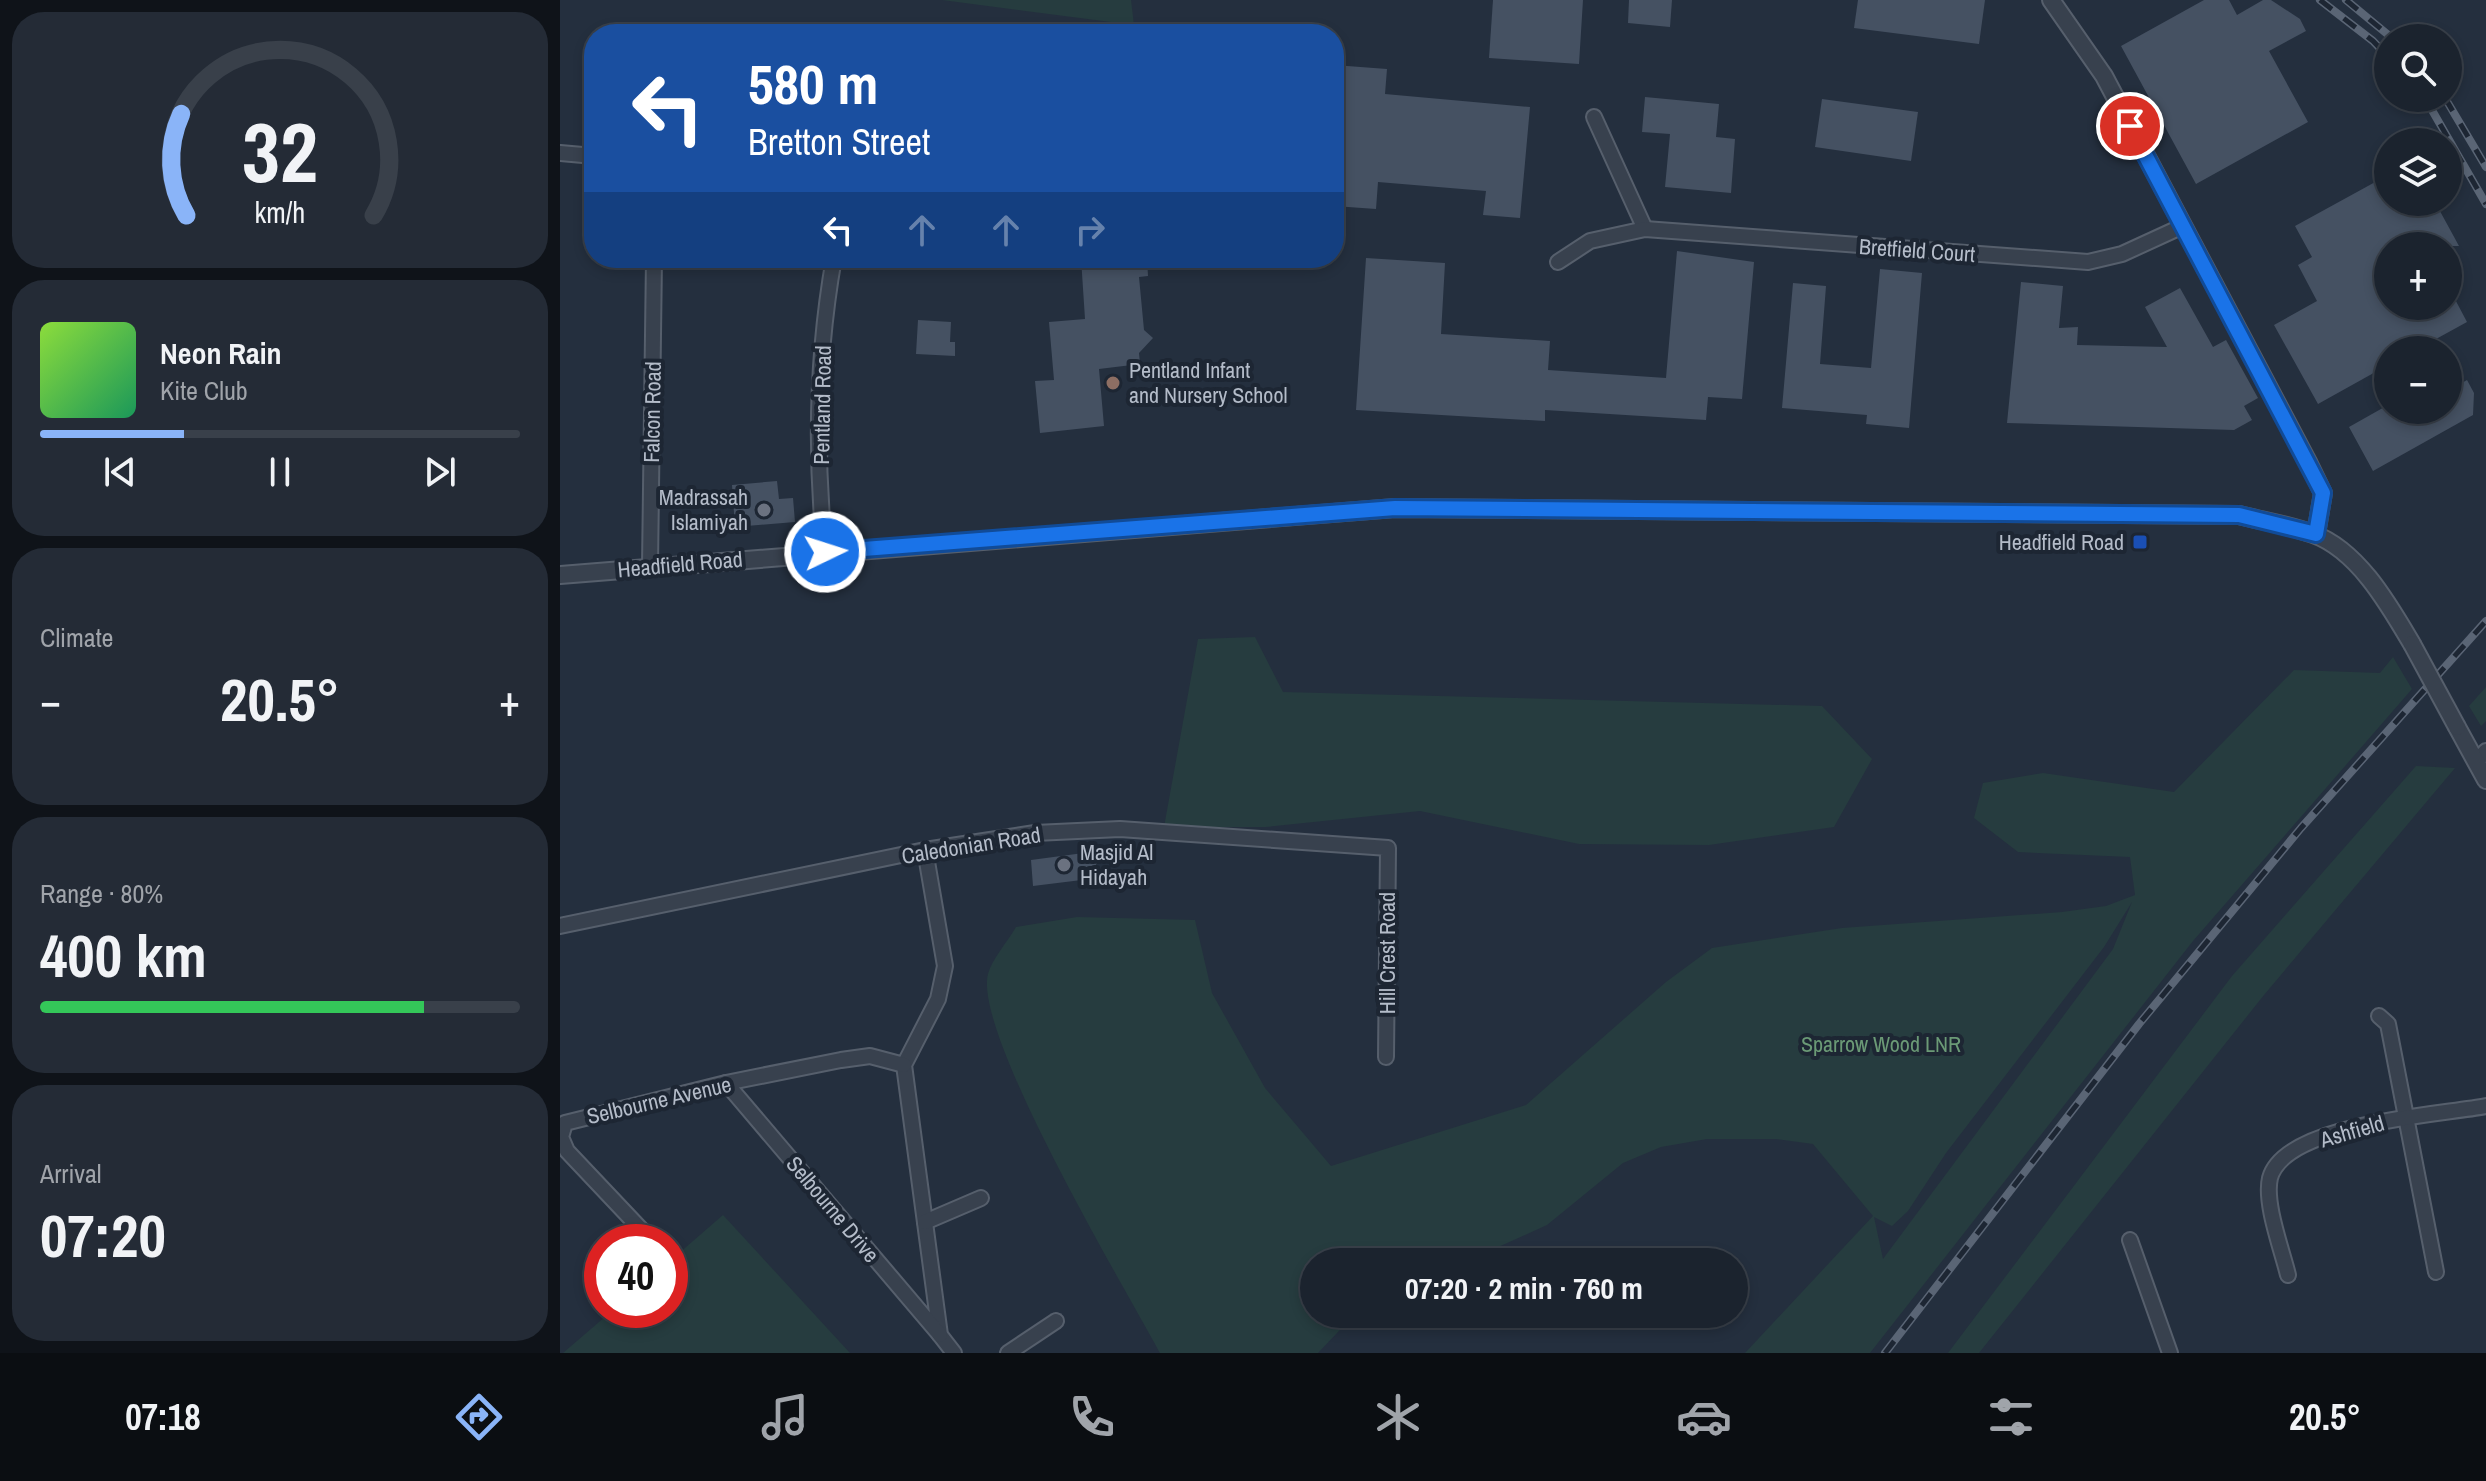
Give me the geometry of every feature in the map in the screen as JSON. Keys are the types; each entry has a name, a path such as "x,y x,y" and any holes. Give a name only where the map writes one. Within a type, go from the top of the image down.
{"street":[{"path":"2051,0 2104,76 2323,493 2316,534"},
{"path":"1594,117 1645,229"},
{"path":"560,153 584,155"},
{"name":"Bretfield Court","path":"1558,262 1590,241 1645,229 2088,262 2122,254 2183,226"},
{"name":"Falcon Road","path":"650,566 654,268"},
{"name":"Pentland Road","path":"825,552 821,509 821,375 825,304 832,268"},
{"name":"Headfield Road","path":"560,575 1395,508 2239,515 2316,534 2353,562 2379,589 2457,727 2481,756 2486,780"},
{"name":"Caledonian Road","path":"560,926 925,850 1035,833 1120,829 1388,848"},
{"name":"Hill Crest Road","path":"1386,1057 1388,848"},
{"path":"925,850 945,966 938,999 904,1065 940,1335"},
{"name":"Ashfield","path":"2379,1016 2388,1024 2436,1272"},
{"name":"Selbourne Avenue","path":"636,1224 567,1151 561,1137 565,1123 726,1083 870,1056 904,1065"},
{"name":"Selbourne Drive","path":"726,1083 954,1353"},
{"name":"Ashfield","path":"2288,1275 2272,1212 2270,1178 2283,1159 2316,1139 2370,1122 2486,1106"},
{"path":"925,1222 981,1198"},
{"path":"2130,1240 2170,1353"},
{"path":"1008,1353 1056,1321"}],"green space":[{"path":"942,0 1131,0 1134,24"},
{"path":"1255,637 1283,692 1822,706 1872,759 1834,827 1709,845 1579,844 1420,811 1266,827 1164,827 1198,639"},
{"name":"Sparrow Wood LNR","path":"2393,657 2412,689 2193,941 1870,1353 1745,1353 1873,1216 1813,1144 1776,1139 1707,1139 1661,1147 1623,1163 1547,1225 1496,1248 1300,1248 1300,1328 1342,1328 1318,1353 1160,1353 1055,1162 1004,1049 990,1005 990,968 1016,927 1077,917 1195,920 1212,993 1265,1088 1331,1166 1526,1105 1666,982 1712,948 1842,928 2062,912 2106,906 2135,895 2130,857 2018,852 1974,818 1983,783 2043,773 2174,792 2294,670 2380,673","holes":["2132,902 2113,949 1883,1259 1874,1217 1892,1226 1908,1211 1946,1153 2104,947"]},
{"path":"2486,687 2486,721 2481,726 2469,706"},
{"path":"2416,766 2455,768 2264,995 1979,1353 1948,1353 2232,976"},
{"path":"723,1215 850,1353 563,1353 592,1328 688,1328 688,1245"}],"building":[{"path":"1493,0 1583,0 1579,64 1489,58"},
{"path":"1629,0 1672,0 1670,27 1628,23"},
{"path":"1858,0 1985,0 1979,44 1854,28"},
{"path":"2204,0 2229,0 2237,15 2263,0 2271,0 2300,19 2306,31 2269,51 2308,122 2196,184 2121,46"},
{"path":"1344,66 1387,69 1385,94 1530,107 1520,218 1483,215 1486,191 1378,182 1376,209 1344,207"},
{"path":"1645,97 1719,104 1716,137 1735,139 1731,193 1665,187 1670,134 1642,132"},
{"path":"1822,99 1918,112 1911,161 1815,147"},
{"path":"2374,183 2374,216 2443,216 2451,232 2374,232 2374,320 2462,320 2462,313 2467,322 2442,336 2374,336 2374,373 2318,404 2274,325 2317,301 2298,265 2312,257 2295,226"},
{"path":"1677,251 1754,262 1742,399 1708,397 1706,420 1545,410 1545,421 1356,410 1366,258 1445,263 1441,334 1550,341 1548,370 1666,378"},
{"path":"1082,268 1148,268 1148,276 1139,277 1144,330 1153,338 1139,353 1140,364 1099,369 1104,426 1040,433 1035,381 1054,380 1049,322 1085,319"},
{"path":"1880,269 1922,273 1909,428 1866,424 1867,415 1782,408 1793,283 1826,286 1820,364 1871,368"},
{"path":"2021,282 2063,286 2059,328 2078,327 2077,345 2167,347 2145,307 2180,288 2213,347 2226,340 2258,398 2244,406 2252,420 2234,430 2007,423"},
{"path":"918,320 951,322 950,342 955,342 955,356 916,354"},
{"path":"2467,380 2474,393 2473,415 2462,421 2462,383"},
{"path":"2374,413 2374,424 2457,424 2373,471 2349,427"},
{"name":"Madrassah Islamiyah","path":"777,481 779,499 793,498 795,522 735,527 732,485"},
{"name":"Masjid Al Hidayah","path":"1091,852 1100,859 1092,870 1106,877 1033,886 1031,860"}],"railway":[{"path":"2320,0 2374,42"},
{"path":"2346,0 2375,24"},
{"path":"2433,112 2486,204"},
{"path":"2453,112 2486,167"},
{"path":"1885,1353 2139,1024 2301,828 2486,621"}],"place":[{"name":"Pentland Infant and Nursery School","path":"1113,383"},
{"name":"Madrassah Islamiyah","path":"764,510"},
{"name":"Headfield Road","path":"2140,542"},
{"name":"Masjid Al Hidayah","path":"1064,865"}],"route":[{"path":"825,552 1395,508 2239,515 2316,534 2323,493 2130,126"}]}
